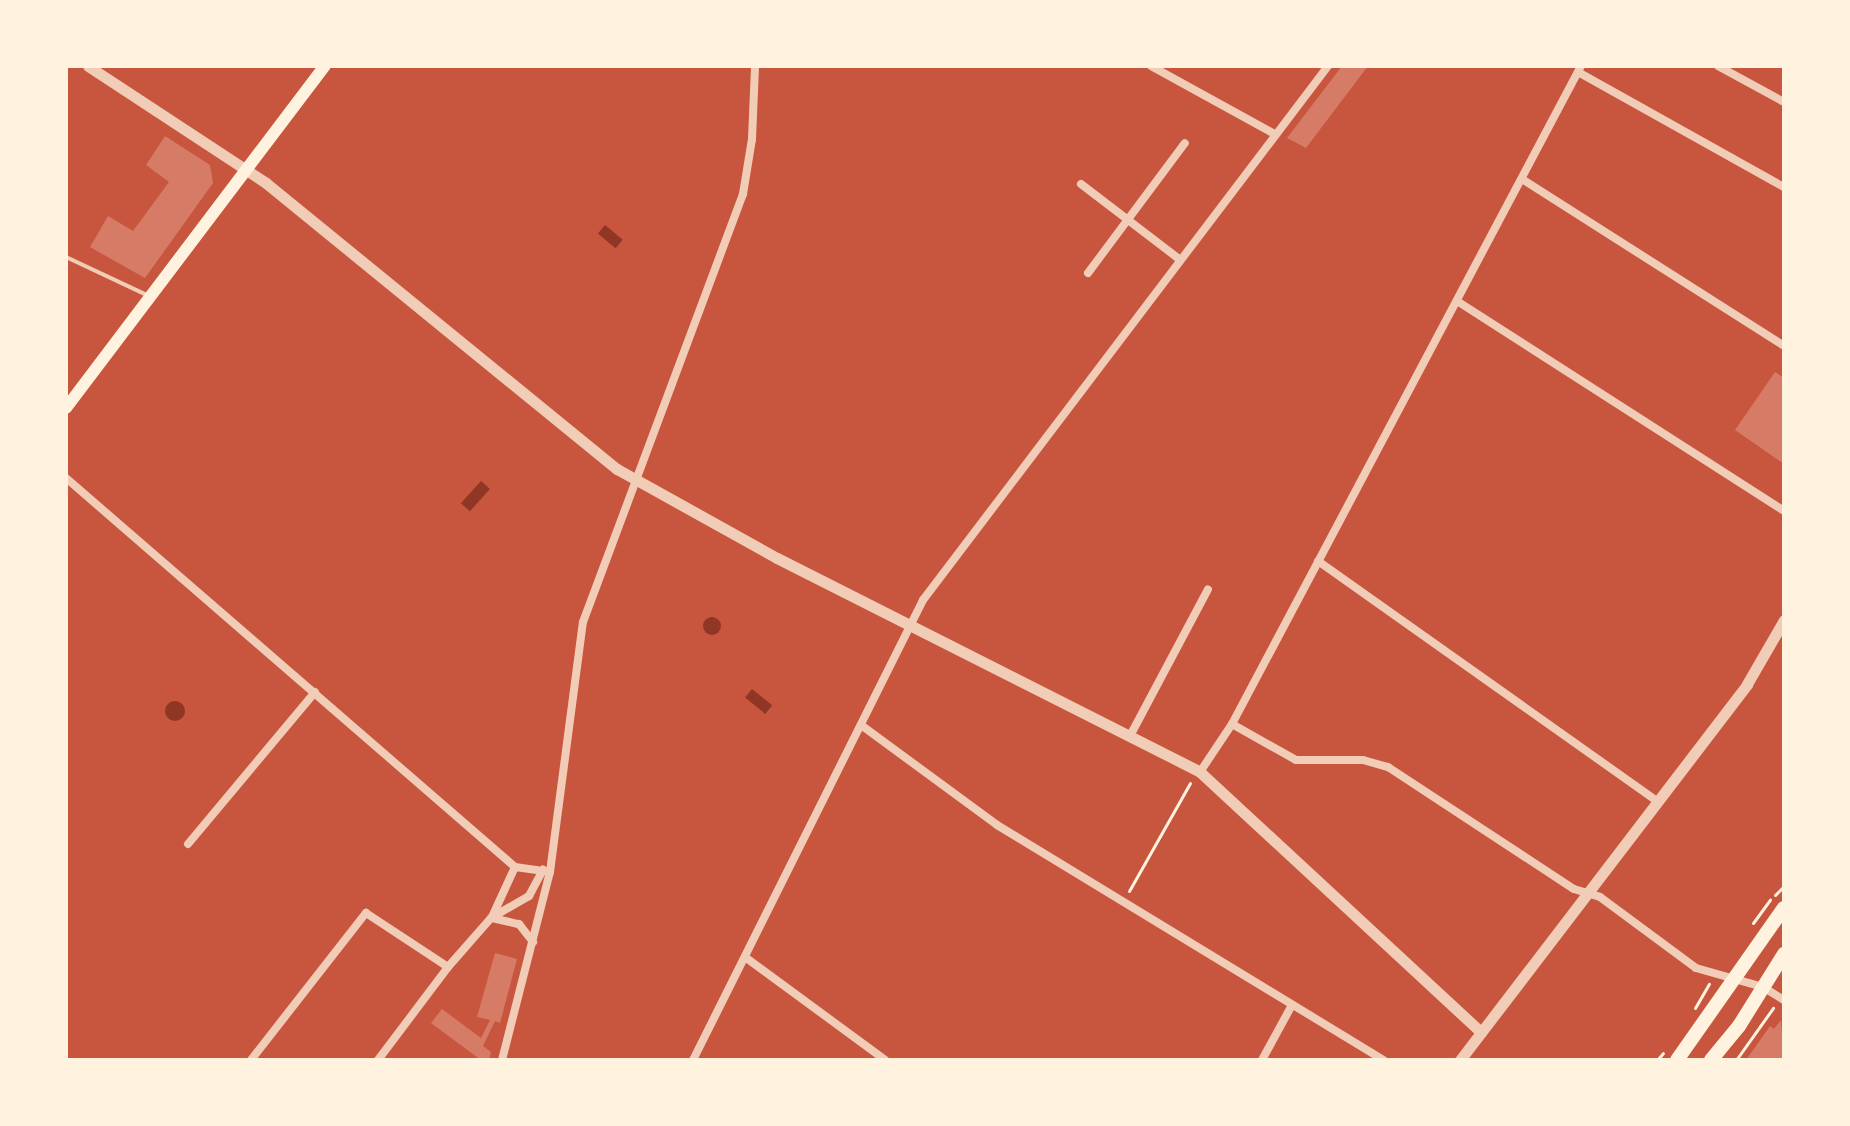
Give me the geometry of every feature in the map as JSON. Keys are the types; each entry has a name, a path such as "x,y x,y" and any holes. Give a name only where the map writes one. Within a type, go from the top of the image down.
{"main road":[{"path":"66,408 325,66"},
{"path":"1677,1060 1784,908"},
{"path":"1711,1060 1784,954"}],"street":[{"path":"88,66 248,170 637,481 910,626 1130,736 1196,776 1481,1032"},
{"path":"502,1060 533,942 549,859 572,732 583,622 743,194 752,139 755,66"},
{"path":"1151,66 1273,133"},
{"path":"1718,66 1784,102"},
{"path":"693,1060 923,600 1324,67"},
{"path":"1196,776 1232,724 1580,69 1784,187"},
{"path":"1088,273 1185,143"},
{"path":"1522,179 1784,346"},
{"path":"1081,184 1179,259"},
{"path":"1457,301 1784,511"},
{"path":"66,478 515,867 546,872"},
{"path":"1318,561 1658,802"},
{"path":"1130,736 1208,589"},
{"path":"1460,1060 1747,684 1784,620"},
{"path":"188,844 315,692"},
{"path":"1232,724 1296,760 1363,760 1403,775 1574,889 1589,894 1696,968 1763,987 1782,999"},
{"path":"861,725 997,825 1384,1060"},
{"path":"378,1060 448,967 491,918 515,867"},
{"path":"491,918 529,896 546,872"},
{"path":"254,1059 366,913 448,967"},
{"path":"491,918 519,924 533,942"},
{"path":"745,957 885,1060"},
{"path":"1262,1060 1292,1005"}],"lane":[{"path":"66,257 151,297"}],"path":[{"path":"1126,897 1196,776"},
{"path":"1736,1060 1782,999"}],"shaded area":[{"path":"605,225 623,240 616,248 598,233"},
{"path":"481,481 490,489 470,511 461,503"},
{"path":"712,617 721,626 712,635 703,626"},
{"path":"752,689 772,705 765,714 745,698"},
{"path":"175,701 182,704 185,711 182,718 175,721 168,718 165,711 168,704"}],"building":[{"path":"1342,66 1368,66 1306,148 1287,138"},
{"path":"165,136 210,165 213,183 145,278 90,247 108,216 133,231 169,182 146,165"},
{"path":"1775,372 1784,378 1784,464 1735,430"},
{"path":"495,953 517,959 500,1023 495,1021 483,1046 491,1052 489,1060 481,1060 431,1023 442,1009 481,1038 490,1020 477,1017"},
{"path":"1781,1020 1784,1060 1746,1060 1770,1026 1774,1029"}]}
